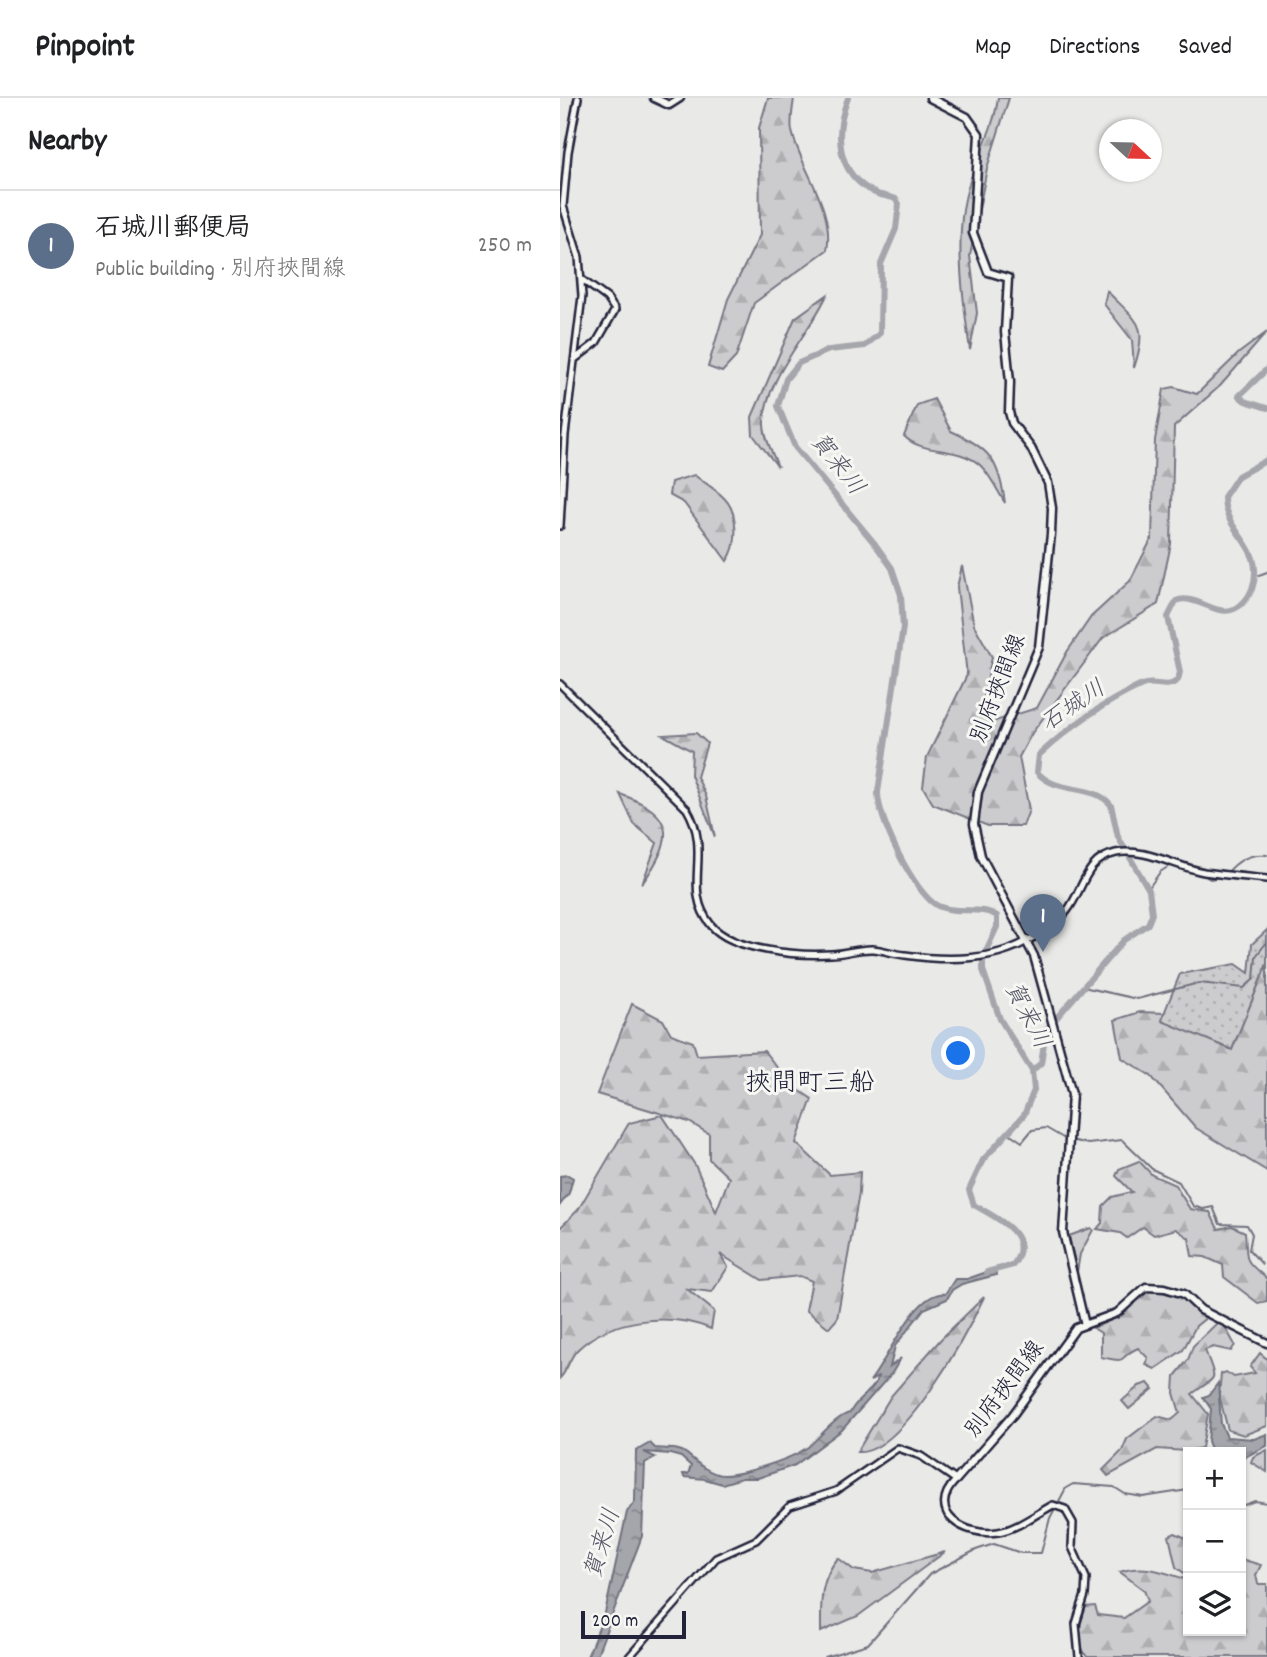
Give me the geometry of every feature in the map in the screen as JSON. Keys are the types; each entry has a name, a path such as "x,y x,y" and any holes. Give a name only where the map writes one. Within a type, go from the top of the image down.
{"main road":[{"path":"560,526 565,435 575,359 581,279 579,257 563,199 578,98"},
{"path":"654,98 669,105 680,98"},
{"name":"別府挾間線","path":"930,98 967,117 979,134 973,233 988,272 1008,278 1005,339 1010,382 1009,412 1012,423 1031,448 1050,491 1051,541 1039,647 978,792 974,810 975,841 1028,940 1072,1094 1073,1111 1063,1232 1085,1325"},
{"path":"575,359 596,343 615,310 607,298 581,279"},
{"path":"560,684 687,809 699,831 696,890 700,906 711,925 736,944 819,954 874,949 905,955 969,958 1011,948 1059,920 1072,905 1092,865 1114,853 1130,852 1202,871 1267,879"},
{"name":"別府挾間線","path":"956,1480 1012,1416 1070,1334 1085,1325 1118,1314 1142,1290 1152,1286 1184,1294 1201,1310 1267,1343"},
{"path":"629,1657 716,1558 756,1540 790,1506 836,1491 898,1448 921,1456 956,1480 946,1493 945,1505 950,1518 963,1528 999,1532 1053,1505 1062,1507 1070,1515 1072,1547 1086,1578 1085,1595 1076,1624 1079,1657"}],"green space":[{"path":"768,98 794,98 792,131 822,205 828,235 827,250 754,303 736,357 722,372 708,367 728,299 760,235 759,128"},
{"path":"998,98 1009,98 987,168 970,256 977,313 970,350 961,267 961,223 969,184 993,120"},
{"path":"1107,291 1138,325 1140,341 1134,368 1132,340 1104,304"},
{"path":"827,295 780,373 767,405 765,432 778,467 753,435 752,417 795,318"},
{"path":"1267,332 1221,385 1174,427 1171,544 1158,604 1103,638 1032,733 1019,757 1029,810 1023,826 988,826 933,804 923,787 927,757 967,675 957,587 962,566 974,625 992,657 984,698 989,723 1037,708 1067,652 1091,617 1130,581 1152,538 1155,440 1164,389 1174,387 1197,394 1239,353"},
{"path":"934,399 951,431 984,450 996,466 1005,503 988,474 972,460 963,455 921,446 904,436 917,405"},
{"path":"694,475 730,505 735,521 735,539 727,561 684,503 669,495 671,482"},
{"path":"696,733 707,743 697,777 706,796 715,837 691,775 692,751 663,735"},
{"path":"620,794 652,810 665,830 660,853 642,884 657,843 634,824"},
{"path":"1267,930 1267,964 1232,1050 1161,1021 1180,974 1236,964 1249,973 1252,944"},
{"path":"1267,964 1267,1171 1196,1128 1151,1076 1122,1058 1115,1020 1140,1012 1164,1013 1162,1021 1232,1050"},
{"path":"632,1004 663,1020 671,1034 693,1042 697,1055 764,1051 791,1085 812,1099 796,1143 830,1175 860,1172 859,1193 837,1319 829,1328 806,1310 812,1281 800,1276 762,1280 720,1254 728,1267 712,1292 687,1289 714,1311 711,1329 695,1324 659,1320 623,1325 591,1339 577,1350 560,1378 560,1228 578,1210 629,1123 662,1115 695,1165 716,1212 729,1178 709,1159 709,1134 689,1122 597,1094"},
{"path":"1139,1161 1152,1175 1175,1185 1190,1209 1210,1212 1218,1229 1232,1226 1245,1232 1247,1259 1267,1279 1267,1301 1258,1303 1224,1277 1223,1265 1205,1257 1192,1256 1189,1238 1176,1229 1154,1235 1143,1227 1127,1238 1120,1233 1097,1229 1102,1223 1103,1206 1112,1197 1132,1192 1116,1176 1119,1169"},
{"path":"1091,1228 1093,1230 1080,1254 1077,1272 1069,1236"},
{"path":"1155,1290 1181,1297 1207,1317 1196,1326 1183,1350 1155,1369 1146,1365 1148,1358 1138,1348 1120,1360 1101,1357 1101,1333 1093,1328 1121,1316 1147,1291"},
{"path":"984,1297 948,1363 912,1414 893,1435 875,1448 857,1452 891,1396 941,1339"},
{"path":"1217,1323 1224,1325 1235,1345 1231,1351 1213,1347 1205,1350 1213,1377 1192,1394 1208,1414 1202,1447 1183,1447 1183,1451 1157,1449 1108,1476 1103,1470 1122,1451 1127,1439 1157,1416 1172,1420 1180,1413 1174,1393 1175,1376 1188,1360 1193,1346"},
{"path":"1260,1353 1267,1359 1267,1426 1244,1435 1228,1430 1219,1395 1221,1374 1226,1372 1234,1377 1255,1373 1250,1367"},
{"path":"1148,1383 1153,1389 1129,1409 1122,1401 1139,1386"},
{"path":"1267,1450 1267,1472 1251,1462 1253,1457"},
{"path":"1175,1533 1183,1537 1183,1572 1176,1567 1169,1536"},
{"path":"945,1552 858,1616 821,1632 824,1584 838,1558 854,1570 872,1573"},
{"path":"1246,1560 1261,1565 1256,1575 1258,1584 1267,1584 1267,1657 1087,1657 1079,1633 1086,1607 1095,1606 1098,1615 1124,1618 1148,1601 1144,1590 1120,1572 1138,1568 1183,1578 1183,1636 1246,1636"}],"water":[{"path":"568,1175 573,1178 569,1193 560,1205 560,1176"},
{"path":"995,1269 996,1275 962,1284 952,1290 947,1299 924,1309 895,1346 890,1367 901,1358 892,1373 842,1430 795,1465 758,1478 742,1478 722,1484 684,1477 683,1474 688,1474 691,1466 681,1457 644,1452 655,1457 645,1463 642,1536 597,1655 587,1657 605,1613 627,1512 635,1501 636,1451 650,1443 655,1448 680,1450 709,1470 724,1475 767,1466 801,1452 834,1422 850,1413 856,1403 873,1387 878,1377 870,1381 903,1328 923,1303 934,1296 945,1294 955,1279 967,1279"},
{"path":"1218,1383 1221,1424 1227,1437 1254,1439 1267,1434 1267,1446 1246,1456 1246,1447 1210,1447 1208,1441 1211,1409 1203,1397 1209,1395"}],"waterway":[{"name":"賀来川","path":"848,98 840,138 846,164 862,185 877,194 896,199 899,204 896,229 881,264 880,333 865,346 829,350 799,363 786,379 778,406 795,447 875,544 892,568 901,595 903,627 878,792 879,804 890,837 919,887 938,906 953,910 984,911 997,916 997,927 983,957 983,970 1000,1019 1032,1071 1034,1090 1024,1115 983,1160 969,1190 974,1205 1002,1221 1010,1228 1020,1245 1013,1265 987,1272"},
{"name":"石城川","path":"1267,369 1239,396 1245,401 1267,408"},
{"name":"石城川","path":"1032,1071 1041,1063 1046,1030 1124,940 1148,924 1152,914 1149,890 1118,837 1111,805 1095,794 1064,787 1045,779 1037,772 1039,755 1062,735 1114,699 1142,685 1169,685 1178,680 1180,672 1168,617 1176,601 1190,600 1227,611 1237,608 1247,598 1255,574 1254,561 1230,521 1224,497 1238,476 1267,460"},
{"path":"1259,575 1267,572"},
{"path":"1226,874 1244,859 1267,855"},
{"path":"1180,862 1191,866"},
{"path":"1148,889 1160,872 1171,865"},
{"path":"1198,872 1210,879 1221,877"},
{"path":"1083,987 1137,999 1199,983 1244,988 1254,979 1256,956 1267,942"},
{"path":"1009,1133 1022,1142 1032,1130 1046,1128 1065,1139"},
{"path":"1071,1140 1088,1144 1122,1140 1152,1169 1179,1182 1193,1206 1203,1209 1213,1207 1220,1224 1247,1225 1252,1234 1249,1250 1262,1264"},
{"path":"825,1657 868,1644 930,1574 976,1550 994,1544 1021,1553 1041,1553 1050,1518 1066,1488 1073,1484 1114,1487 1125,1494 1143,1497 1183,1491"},
{"path":"1246,1504 1255,1501 1267,1503"}],"place":[{"name":"石城川郵便局","path":"1043,952"}],"district":[{"name":"挾間町三船","path":"810,1084"}]}
